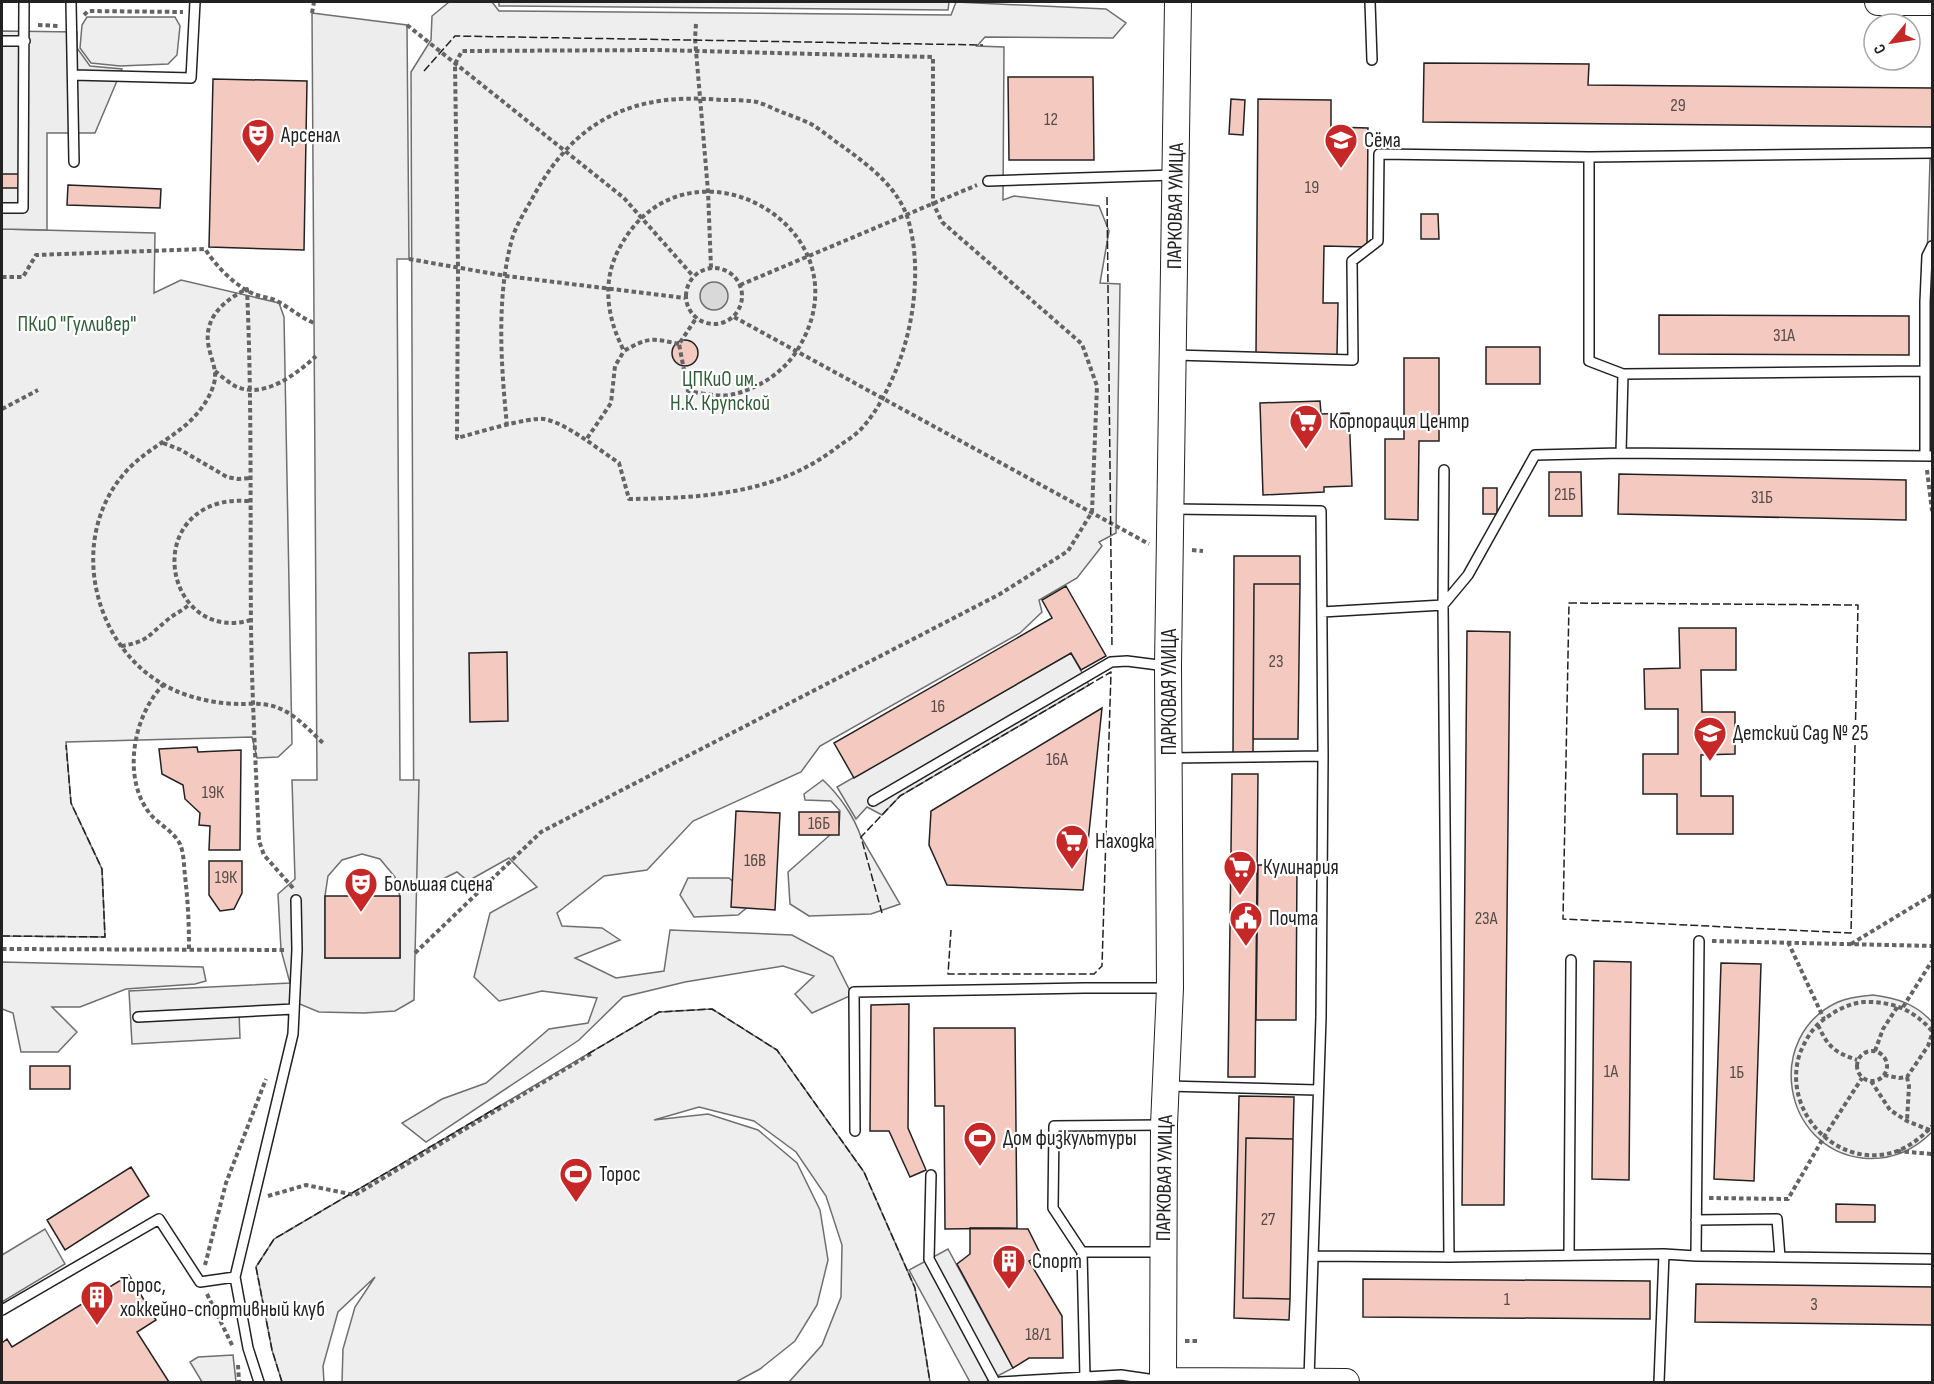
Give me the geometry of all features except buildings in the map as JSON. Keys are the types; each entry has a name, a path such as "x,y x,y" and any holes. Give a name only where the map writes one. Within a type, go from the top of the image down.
{"main road":[{"name":"ПАРКОВАЯ УЛИЦА","path":"1163,1382 1164,1125 1170,988 1168,666 1178,2"},
{"path":"1878,2 1932,2"},
{"path":"1163,1382 1346,1383"}],"lane":[{"path":"2,208 23,208 24,2"},
{"path":"71,2 74,162"},
{"path":"73,75 191,78 195,2"},
{"path":"1370,2 1372,60"},
{"path":"2,41 25,41"},
{"path":"1172,355 1353,360 1352,261 1378,241 1379,154 1588,157 1932,153"},
{"path":"1588,157 1588,361 1623,374 1925,371"},
{"path":"988,181 1176,175"},
{"path":"1322,612 1443,605 1468,574 1534,455 1621,453 1929,456 1925,371 1926,279 1928,256 1932,246"},
{"path":"1621,453 1623,374"},
{"path":"1444,470 1443,605 1449,1257"},
{"path":"1170,509 1321,511 1323,756 1321,1017 1309,1382"},
{"path":"873,801 1111,662 1127,661 1168,666"},
{"path":"1169,758 1323,756"},
{"path":"259,1383 249,1348 235,1277 294,1034 296,900"},
{"path":"1696,1256 1700,941"},
{"path":"1569,1254 1571,960"},
{"path":"855,1131 854,992 1170,988"},
{"path":"138,1017 294,1009"},
{"path":"1166,1086 1317,1090"},
{"path":"1085,1377 1082,1252 1053,1209 1054,1126 1164,1125"},
{"path":"931,1175 929,1259 995,1383"},
{"path":"2,1310 159,1219 200,1282 235,1277"},
{"path":"1696,1220 1778,1219 1780,1257"},
{"path":"1082,1252 1162,1252"},
{"path":"1314,1256 1664,1254 1932,1259"},
{"path":"1659,1383 1664,1254"},
{"path":"1000,1383 1121,1375 1163,1382"}],"path":[{"path":"312,13 314,2"},
{"path":"25,25 72,26 88,11 195,13"},
{"path":"696,24 711,268"},
{"path":"407,25 624,198 693,276"},
{"path":"415,953 541,832 1000,594 1068,551 1092,512 1097,386 1082,344 942,222 933,203 933,57 696,51 462,51 455,64 458,268 457,438 543,419 586,440 619,463 629,499 673,498 734,491 788,477 828,455 862,428 884,398 899,364 908,330 915,289 913,246 906,215 890,187 870,166 811,124 758,102 700,98 653,101 609,115 592,126 564,151 546,172 513,237 506,276 502,338 507,426"},
{"path":"740,285 988,181"},
{"path":"624,351 616,336 607,289 616,254 627,233 641,217 671,198 688,193 730,194 754,201 770,209 794,232 809,256 815,288 813,312 807,333 797,351 776,374 754,387 729,394 688,392 679,344 697,316"},
{"path":"2,277 23,277 36,255 205,249 221,269 254,294 276,301 314,323"},
{"path":"409,259 506,276 685,298"},
{"path":"711,268 728,272 736,278 740,285 742,302 734,317 727,322 711,325 690,313 685,298 688,283 693,276 711,268"},
{"path":"247,289 223,303 214,314 208,330 208,344 215,371 211,392 202,408 186,424 151,449 123,475 110,494 96,530 93,563 96,593 108,626 121,646 140,667 164,684 174,690 210,700 270,705 293,716 323,743"},
{"path":"247,289 251,389 251,620 259,841 264,855 296,891 296,900"},
{"path":"734,317 1153,546 1203,551"},
{"path":"586,440 611,403 615,366 624,351 643,340 657,339 679,344"},
{"path":"215,371 236,386 251,389 265,388 277,384 316,356"},
{"path":"2,409 38,390"},
{"path":"162,442 227,477 252,478"},
{"path":"1929,456 1932,511"},
{"path":"251,620 234,624 222,622 197,611 182,594 174,570 174,555 185,527 206,508 219,503 252,501"},
{"path":"121,646 132,645 150,638 164,622 182,612 190,604"},
{"path":"164,684 155,693 141,721 137,736 135,778 138,793 152,816 164,825 180,844 189,908 189,950"},
{"path":"1851,944 1932,895"},
{"path":"1700,941 1932,946"},
{"path":"1788,942 1824,1019"},
{"path":"2,949 297,950"},
{"path":"1875,1051 1883,1029 1932,961"},
{"path":"1871,1082 1881,1079 1884,1075 1887,1071 1887,1061 1881,1053 1875,1051 1863,1053 1857,1060 1857,1070 1862,1078 1871,1082 1890,1110 1907,1121 1931,1128 1919,1140 1896,1151 1876,1155 1853,1153 1832,1144 1815,1129 1802,1109 1796,1087 1797,1064 1804,1043 1817,1024 1836,1010 1857,1003 1880,1002 1900,1007 1922,1019 1932,1033 1928,1046 1906,1077 1884,1075"},
{"path":"1817,1024 1825,1042 1838,1054 1857,1060"},
{"path":"253,1201 306,1185 355,1194 592,1053"},
{"path":"239,1383 237,1356 200,1282 226,1183 269,1070"},
{"path":"1906,1077 1909,1086 1907,1121"},
{"path":"1696,1198 1788,1199 1862,1078"},
{"path":"1896,1151 1932,1154"}],"green space":[{"name":"ЦПКиО им. Н.К. Крупской","path":"449,2 492,2 499,11 951,15 956,2 1106,9 1126,23 1113,38 985,37 977,46 1004,47 1003,200 1014,196 1099,206 1109,231 1100,283 1120,284 1116,533 1099,542 1102,546 1077,578 1039,600 1042,612 1020,633 820,746 801,772 693,821 647,870 604,876 557,913 562,926 602,928 620,940 575,958 616,978 664,971 670,930 792,935 833,957 852,995 812,1013 795,994 814,976 783,966 685,982 623,997 579,1040 426,1142 402,1123 442,1099 486,1083 549,1029 588,1023 597,998 542,991 499,1001 474,977 490,913 537,887 509,858 468,881 457,872 414,893 411,72 431,40 432,16"},
{"path":"87,17 175,17 180,26 177,55 168,64 120,66 91,63 80,48 82,25"},
{"name":"ПКиО \"Гулливер\"","path":"2,229 155,233 154,293 181,280 279,303 284,317 292,744 278,757 257,758 252,737 66,742 71,803 102,869 105,937 2,936"},
{"path":"823,780 835,792 850,814 900,904 871,914 809,916 790,904 788,872 839,827 840,811 831,801 805,800 804,794"},
{"path":"688,878 729,878 755,901 738,915 694,917 680,895"},
{"path":"2,962 203,967 206,981 195,984 126,989 80,1007 52,1007 77,1032 58,1052 21,1052 13,1013 2,1009"},
{"path":"1873,995 1906,1003 1932,1022 1932,1132 1909,1149 1891,1156 1872,1159 1835,1150 1814,1134 1800,1113 1792,1089 1792,1064 1799,1039 1815,1018 1842,1000"},
{"name":"Торос","path":"712,1009 777,1050 864,1172 915,1288 930,1382 789,1382 822,1345 841,1297 842,1245 826,1196 796,1152 754,1121 699,1107 654,1120 708,1114 758,1130 797,1163 820,1210 828,1260 817,1305 795,1341 760,1369 736,1382 342,1382 343,1349 355,1307 375,1277 338,1312 323,1366 324,1382 282,1382 272,1350 256,1267 274,1239 659,1012"},
{"path":"233,1355 236,1382 202,1382 190,1362 198,1357"}],"shaded area":[{"path":"499,2 949,2 948,10 499,6"},
{"path":"312,13 407,25 409,259 397,259 400,780 419,780 414,1000 395,1011 364,1013 319,1012 295,1002 294,1009 239,1012 240,1038 132,1044 129,991 290,983 281,950 278,894 295,879 292,780 317,780","holes":["362,854 380,859 395,877 400,897 400,958 325,958 325,896 328,876 342,860"]},
{"path":"2,31 77,32 77,48 90,66 122,69 95,133 47,133 47,230 2,229"},
{"path":"1930,159 1932,159 1932,260 1927,260"},
{"path":"714,282 724,286 728,296 724,306 714,310 704,306 700,296 704,286"},
{"path":"1071,653 1089,685 900,796 882,815 867,807 856,819 837,787"},
{"path":"45,1229 65,1264 2,1302 2,1255"},
{"path":"948,1249 1013,1368 986,1382 970,1382 909,1270"}],"fence":[{"path":"424,71 455,36 983,45"},
{"path":"1107,197 1112,648"},
{"path":"1569,603 1858,605 1851,933 1563,919 1569,603"},
{"path":"882,913 861,837 900,796 1111,672 1102,966 1094,974 948,974 951,930"},
{"path":"2,936 105,937 102,869 71,803 66,745"},
{"path":"588,1054 659,1012 712,1009 777,1050 864,1172 915,1288 930,1382"},
{"path":"282,1382 272,1350 256,1267 274,1239 503,1104"}],"place":[{"name":"Арсенал","path":"258,164"},
{"name":"Сёма","path":"1341,169"},
{"name":"Корпорация Центр","path":"1306,450"},
{"name":"Детский Сад № 25","path":"1710,762"},
{"name":"Находка","path":"1072,870"},
{"name":"Кулинария","path":"1240,896"},
{"name":"Большая сцена","path":"361,913"},
{"name":"Почта","path":"1246,947"},
{"name":"Дом физкультуры","path":"980,1167"},
{"name":"Торос","path":"576,1203"},
{"name":"Спорт","path":"1009,1290"},
{"name":"Торос, хоккейно-спортивный клуб","path":"97,1326"}]}
